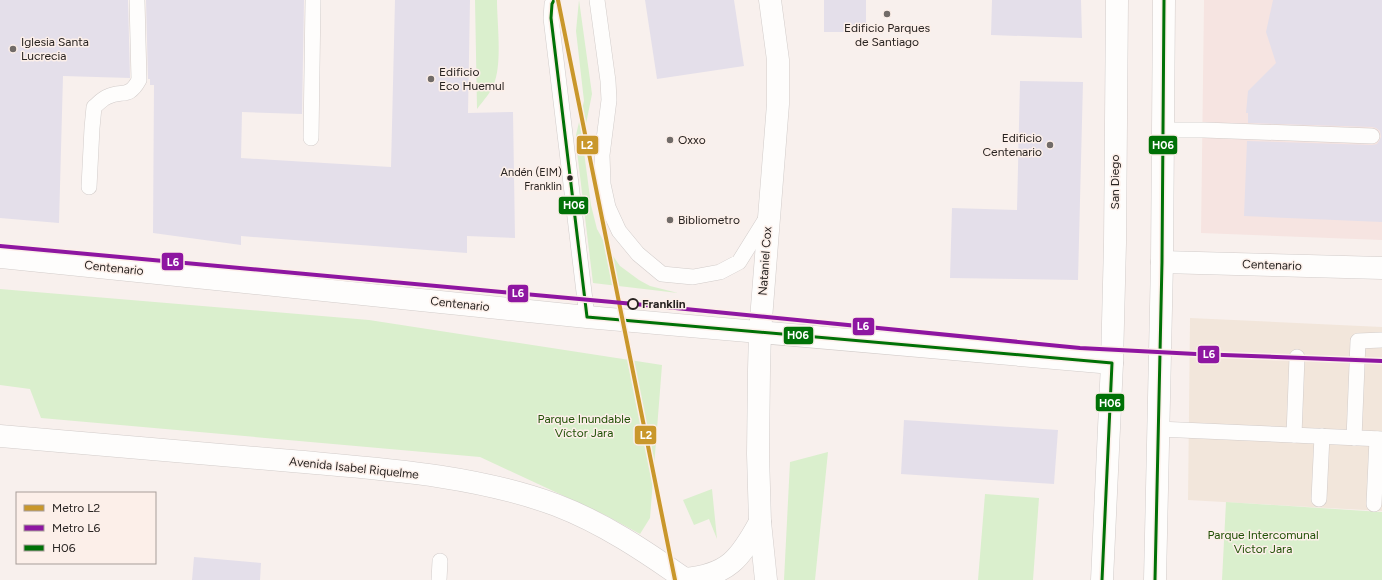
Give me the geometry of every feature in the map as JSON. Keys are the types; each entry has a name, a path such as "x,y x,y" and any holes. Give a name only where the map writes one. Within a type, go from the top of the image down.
{"street":[{"name":"Nataniel Cox","path":"766,580 760,522 758,454 760,332 778,104 778,60 770,0"},
{"name":"San Diego","path":"1102,580 1112,363 1115,243 1117,0"},
{"path":"1155,580 1162,262 1164,0"},
{"name":"Centenario","path":"0,257 587,317 1112,363"},
{"name":"Centenario","path":"1162,262 1382,268"},
{"name":"Avenida Isabel Riquelme","path":"0,436 407,472 478,484 556,505 594,522 630,543 685,580"},
{"path":"685,580 702,578 718,572 735,561 747,545 760,522"}],"lane":[{"path":"89,187 94,107 108,96 124,93 134,89 139,80 137,0"},
{"path":"311,138 313,0"},
{"path":"554,0 552,4 552,18 587,317"},
{"path":"597,0 608,81 609,100 602,155 603,184 608,207 619,231 638,254 662,274 692,277 720,272 739,262 769,215"},
{"path":"1163,130 1372,136"},
{"path":"1354,438 1358,341 1382,340"},
{"path":"1294,435 1296,357"},
{"path":"1158,429 1379,439 1374,504"},
{"path":"1319,499 1322,436"},
{"path":"438,580 440,561"}],"shaded area":[{"path":"1204,0 1382,0 1382,240 1201,233"},
{"path":"1190,318 1382,327 1382,511 1188,500"}],"green space":[{"path":"475,0 497,0 499,41 497,72 494,85 477,109"},
{"path":"579,0 592,94 583,139 584,152 591,205 597,229 608,249 620,266 650,286 678,293 593,283 576,143 576,135 584,101 576,31"},
{"name":"Parque Inundable Víctor Jara","path":"0,289 369,320 662,365 650,518 640,534 607,516 480,457 41,418 30,389 0,385"},
{"path":"828,452 815,580 784,580 790,462"},
{"path":"712,489 717,539 709,519 694,525 683,500"},
{"path":"985,494 1039,498 1033,580 978,580"},
{"name":"Parque Intercomunal Victor Jara","path":"1226,502 1382,512 1382,580 1222,580"}],"building":[{"path":"0,0 128,0 130,78 63,76 59,223 0,218"},
{"path":"146,0 304,0 302,114 242,112 241,158 391,167 395,0 470,0 468,113 513,112 515,238 467,236 467,253 241,236 241,245 153,233 154,85 150,85 150,79 148,79"},
{"path":"645,0 734,0 744,66 657,79"},
{"path":"824,0 866,0 866,32 824,32"},
{"path":"992,0 1081,0 1082,38 991,35"},
{"path":"1273,0 1382,0 1382,222 1244,216 1247,141 1372,145 1377,144 1381,137 1380,131 1372,127 1248,123 1248,113 1246,113 1248,91 1276,63 1266,32"},
{"name":"Edificio Centenario","path":"1020,81 1083,82 1078,280 950,278 952,208 1017,210"},
{"path":"904,420 1058,430 1054,484 901,474"},
{"path":"194,557 261,563 260,580 192,580"}],"metro line":[{"name":"L2","path":"558,0 675,580"},
{"name":"L6","path":"0,246 645,305 1080,348 1382,361"}],"transit line":[{"name":"H06","path":"554,0 552,4 551,18 587,317 1112,363 1102,580"},
{"name":"H06","path":"1155,580 1162,262 1164,0"}],"place":[{"name":"Edificio Parques de Santiago","path":"887,14"},
{"name":"Iglesia Santa Lucrecia","path":"13,49"},
{"name":"Edificio Eco Huemul","path":"431,79"},
{"name":"Oxxo","path":"670,140"},
{"name":"Edificio Centenario","path":"1050,145"},
{"name":"Andén (EIM) Franklin","path":"570,178"},
{"name":"Bibliometro","path":"670,220"},
{"name":"Franklin","path":"633,304"}]}
